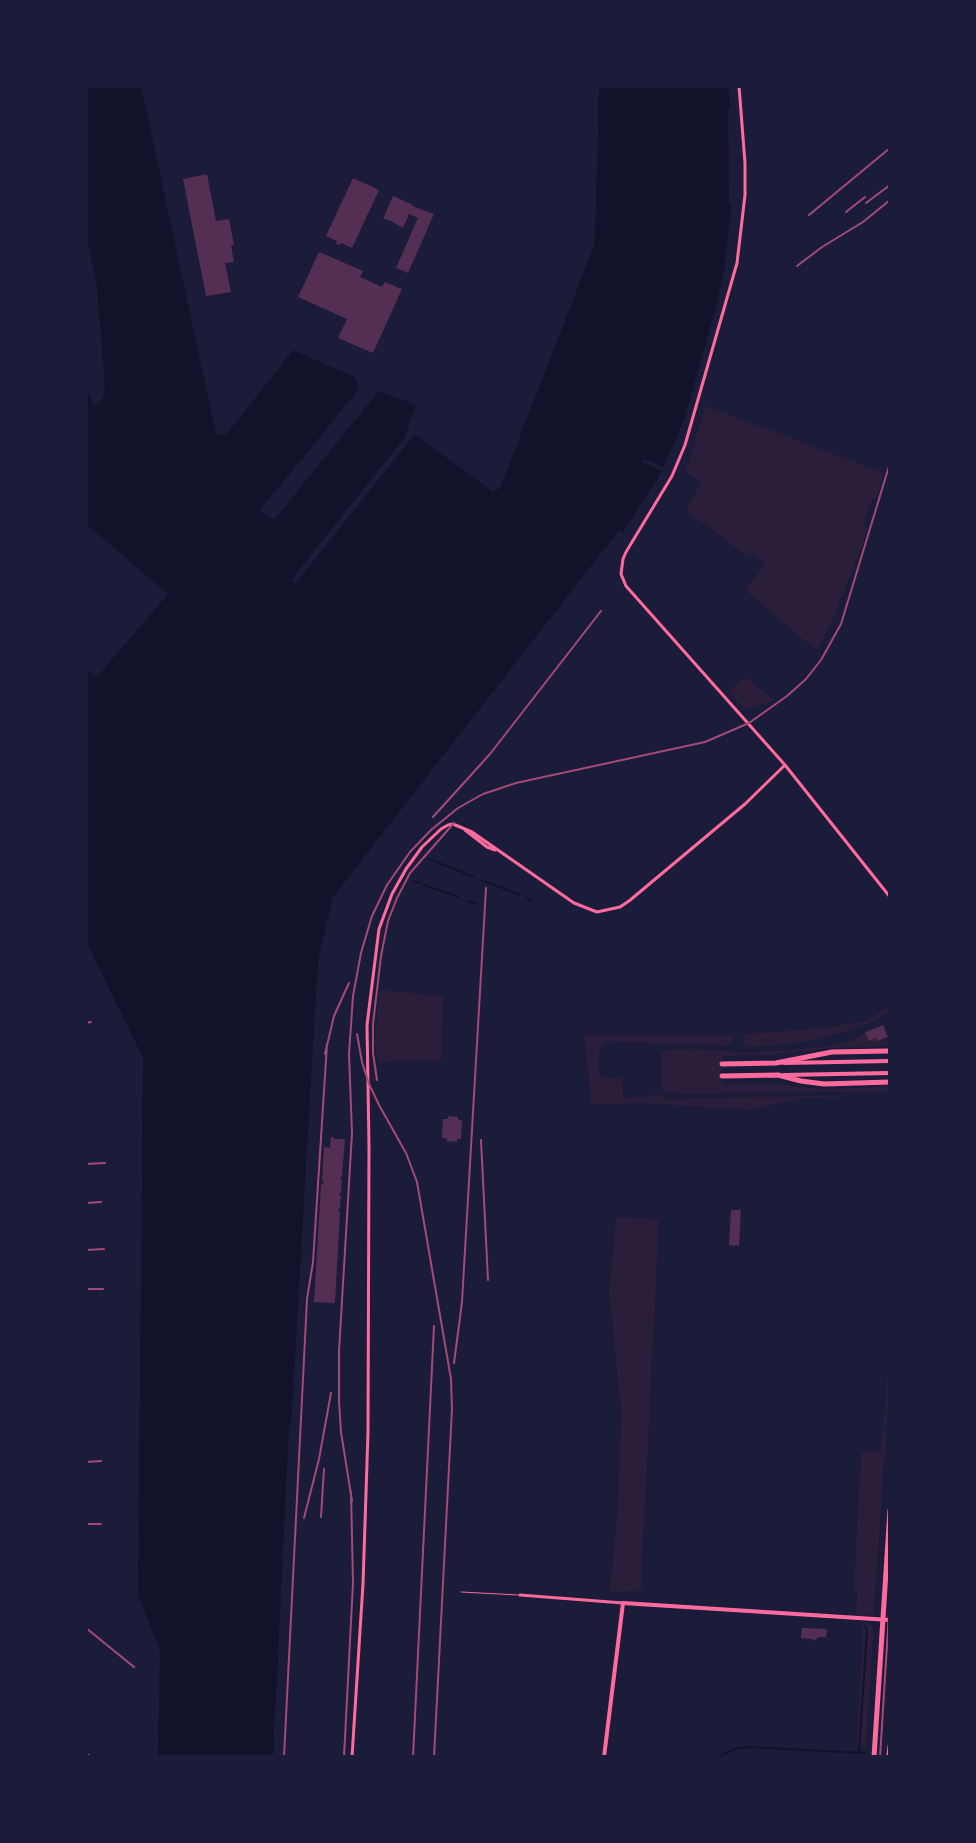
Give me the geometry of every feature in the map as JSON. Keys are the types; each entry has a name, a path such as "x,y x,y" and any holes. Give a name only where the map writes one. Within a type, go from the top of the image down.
{"main road":[{"path":"722,1064 776,1063 832,1052 890,1051"},
{"path":"722,1076 778,1075 824,1084 890,1082"},
{"path":"874,1757 890,1510"},
{"path":"889,1757 890,1746"}],"street":[{"path":"739,86 745,195 737,263 685,445 672,476 626,552 621,574 626,586 785,765 890,897"},
{"path":"352,1757 363,1584 368,1432 367,1035 379,929 396,885 416,854 450,824 472,832 574,903 597,912 608,910 629,901 745,804 785,765"},
{"path":"776,1063 890,1061"},
{"path":"778,1075 890,1073"},
{"path":"520,1595 890,1620"},
{"path":"604,1757 623,1603"}],"lane":[{"path":"461,1592 520,1595"}],"shaded area":[{"path":"86,86 141,86 216,434 226,435 293,350 354,377 359,389 260,510 274,520 379,391 416,405 405,437 291,580 295,584 415,434 493,492 500,488 595,243 599,86 728,86 731,206 724,271 684,420 664,467 643,459 642,462 662,471 623,532 619,530 333,897 318,959 289,1425 273,1757 158,1757 160,1652 138,1594 143,1058 86,941 86,669 97,677 168,594 86,524 86,393 94,407 103,398 105,387 97,286 86,234"},
{"path":"706,406 884,473 876,500 872,499 863,526 868,528 858,557 831,623 816,650 745,590 765,564 752,552 747,557 691,516 687,507 702,483 685,472"},
{"path":"745,677 774,700 745,710 728,691"},
{"path":"379,990 443,996 442,1060 378,1062 375,1044"},
{"path":"890,1006 890,1012 873,1021 816,1040 775,1046 744,1047 743,1044 743,1034 827,1028 868,1020"},
{"path":"865,1032 878,1041 886,1038 890,1046 722,1056 722,1084 773,1084 826,1089 890,1087 890,1091 690,1094 665,1092 661,1087 661,1054 664,1050 781,1051 830,1046"},
{"path":"584,1035 733,1035 729,1046 603,1043 599,1050 599,1071 607,1078 622,1078 623,1098 644,1098 656,1094 667,1099 841,1096 843,1099 802,1098 750,1110 645,1103 591,1104"},
{"path":"616,1217 659,1219 641,1586 645,1591 610,1592 618,1504 621,1409 609,1290"},
{"path":"890,1343 874,1610 872,1615 859,1615 856,1611 858,1589 854,1589 861,1451 881,1451"},
{"path":"863,1623 872,1624 873,1636 866,1746 857,1745"}],"building":[{"path":"207,174 216,221 229,219 234,262 225,263 231,292 206,296 183,179"},
{"path":"353,178 379,190 352,248 336,244 337,241 326,236"},
{"path":"393,196 434,214 408,273 396,268 418,218 409,214 403,228 383,219"},
{"path":"319,252 363,271 360,277 382,287 385,282 402,289 373,353 338,338 347,319 298,297"},
{"path":"883,1025 888,1037 869,1041 865,1032"},
{"path":"448,1116 462,1120 461,1139 457,1142 442,1138 443,1119 448,1119"},
{"path":"331,1137 345,1139 338,1210 335,1303 314,1302 324,1147 330,1148"},
{"path":"731,1210 741,1210 739,1246 729,1245"},
{"path":"802,1628 827,1629 826,1637 818,1637 815,1641 801,1638"}],"waterway":[{"path":"429,859 474,877"},
{"path":"481,880 520,895"},
{"path":"413,881 420,883"},
{"path":"424,885 459,897"},
{"path":"526,898 532,901"},
{"path":"469,901 476,904"},
{"path":"859,1752 865,1626"},
{"path":"719,1757 746,1747 864,1753"}],"tram line":[{"path":"880,1757 890,1598"}],"railway":[{"path":"809,215 890,148"},
{"path":"866,203 890,185"},
{"path":"846,212 865,197"},
{"path":"797,266 890,200"},
{"path":"352,1501 339,1401 339,1351 352,1133 349,1054 353,996 361,953 372,916 387,885 410,852 431,830 458,808 483,794 516,783 705,742 749,723 787,696 821,660 841,624 890,463"},
{"path":"433,817 490,754 601,611"},
{"path":"377,1080 373,1024 388,921 410,873 454,823"},
{"path":"454,1363 462,1302 486,888"},
{"path":"325,1054 334,1016 349,983"},
{"path":"86,1023 91,1022"},
{"path":"357,1034 369,1084 406,1153 417,1182 451,1379 434,1757"},
{"path":"284,1757 307,1299 313,1262 327,1044"},
{"path":"481,1140 488,1280"},
{"path":"86,1164 105,1163"},
{"path":"86,1203 101,1202"},
{"path":"86,1250 104,1249"},
{"path":"86,1289 103,1289"},
{"path":"413,1757 434,1326"},
{"path":"304,1518 331,1393"},
{"path":"86,1462 101,1461"},
{"path":"321,1517 324,1469"},
{"path":"344,1757 353,1583 351,1492"},
{"path":"86,1524 101,1524"},
{"path":"86,1628 134,1667"},
{"path":"86,1753 91,1757"}]}
